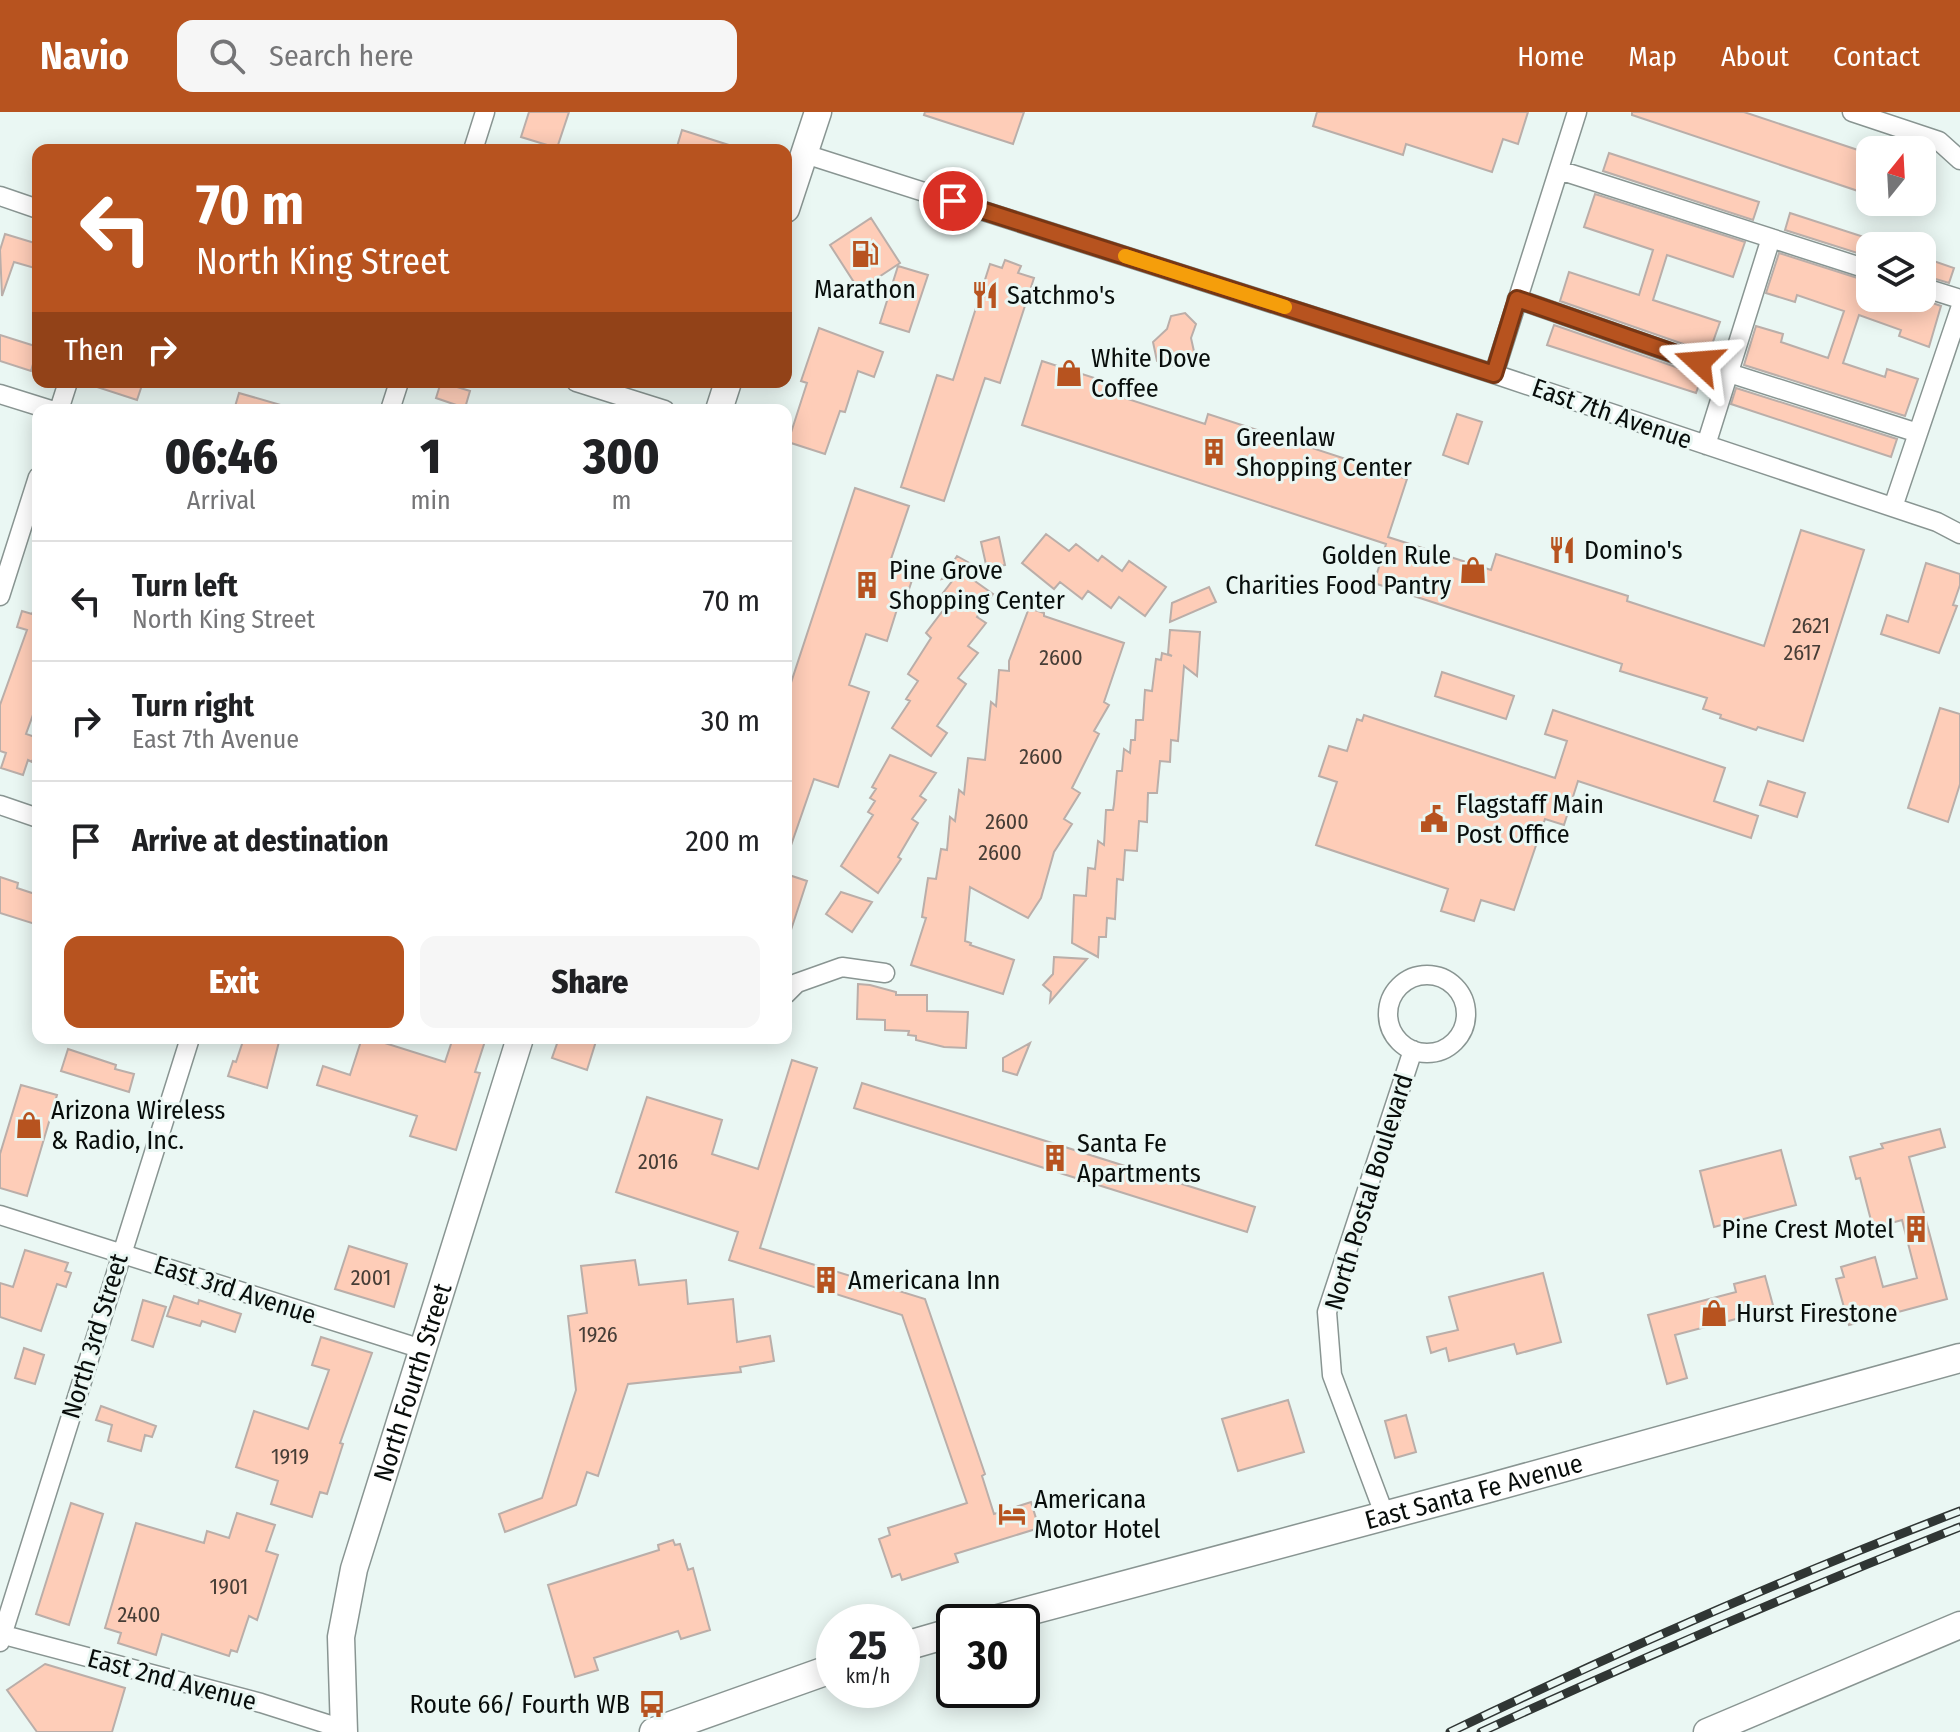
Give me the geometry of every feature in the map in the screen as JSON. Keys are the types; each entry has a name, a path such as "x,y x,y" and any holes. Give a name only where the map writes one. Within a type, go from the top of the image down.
{"main road":[{"path":"792,192 818,112"},
{"name":"North Fourth Street","path":"344,1730 341,1637 354,1569 425,1350 518,1044"},
{"name":"East Santa Fe Avenue","path":"1040,1608 1960,1358"},
{"path":"1707,1732 1960,1625"},
{"path":"654,1732 816,1674"}],"street":[{"path":"475,144 485,112"},
{"path":"1494,374 1577,112"},
{"path":"1852,112 1939,141 1960,160"},
{"name":"East 7th Avenue","path":"805,154 1494,374 1937,522 1960,534"},
{"path":"1559,170 1856,265"},
{"path":"0,196 32,207"},
{"path":"1706,445 1771,238"},
{"path":"1936,291 1960,299"},
{"path":"1517,299 1729,373 1918,433"},
{"path":"1893,507 1960,309"},
{"path":"595,388 646,404"},
{"path":"0,394 32,404"},
{"path":"0,596 32,496"},
{"path":"0,805 32,816"},
{"path":"792,988 797,983 842,967 885,973"},
{"name":"North Postal Boulevard","path":"1437,976 1456,988 1462,997 1466,1010 1465,1023 1460,1035 1451,1044 1439,1050 1413,1050 1393,1033 1388,1007 1401,984 1412,977 1437,976"},
{"name":"North 3rd Street","path":"1,1637 188,1044"},
{"name":"North Postal Boulevard","path":"1385,1516 1332,1375 1327,1312 1413,1050"},
{"name":"East 3rd Avenue","path":"0,1215 425,1350"},
{"name":"East 2nd Avenue","path":"1,1637 261,1703 344,1730"}],"building":[{"path":"529,112 569,112 558,144 544,144 521,137"},
{"path":"925,112 1024,112 1013,144 924,115"},
{"path":"1317,112 1528,112 1518,144 1503,139 1492,172 1406,144 1403,155 1313,126"},
{"path":"1632,112 1744,112 1856,149 1856,190 1632,115"},
{"path":"682,130 726,144 678,144"},
{"path":"1609,153 1759,202 1753,220 1603,171"},
{"path":"1595,194 1745,242 1733,277 1667,255 1653,300 1720,322 1709,353 1560,301 1569,272 1639,295 1653,250 1584,227"},
{"path":"1790,213 1856,234 1856,253 1785,230"},
{"path":"871,218 900,263 859,290 830,245"},
{"path":"5,234 32,242 32,267 14,262 2,296 0,250"},
{"path":"1779,253 1856,278 1856,312 1936,312 1936,304 1941,306 1929,347 1899,336 1901,330 1859,315 1843,363 1885,377 1887,369 1918,379 1905,416 1744,365 1756,326 1783,334 1781,342 1828,358 1844,311 1797,295 1795,302 1766,293"},
{"path":"1005,260 1021,266 1018,273 1034,278 1000,383 985,378 944,501 901,487 937,375 953,380 990,264 1002,268"},
{"path":"1936,262 1954,268 1949,283 1936,279"},
{"path":"898,266 928,275 909,332 880,323"},
{"path":"1185,313 1196,324 1191,338 1195,356 1181,368 1157,361 1153,342 1167,329 1171,316"},
{"path":"1554,325 1702,376 1696,393 1547,345"},
{"path":"819,328 883,352 874,377 858,371 845,412 840,411 825,454 792,443 792,430 807,383 801,381"},
{"path":"0,335 32,345 31,371 0,361"},
{"path":"1042,361 1110,383 1106,392 1205,424 1208,414 1407,479 1388,537 1491,570 1496,554 1628,596 1627,601 1764,646 1801,530 1864,550 1803,741 1720,718 1721,715 1703,709 1707,698 1620,671 1622,664 1374,583 1386,544 1022,425"},
{"path":"100,388 141,388 137,400"},
{"path":"439,388 470,391 466,404 453,404 436,398"},
{"path":"1736,388 1897,439 1891,457 1731,404"},
{"path":"239,393 277,404 236,404"},
{"path":"1457,414 1482,422 1468,464 1443,455"},
{"path":"855,488 909,506 891,559 916,568 904,604 899,603 887,641 866,634 849,685 869,692 838,787 814,779 792,842 792,680"},
{"path":"1046,534 1069,551 1076,544 1098,561 1102,556 1122,571 1129,561 1166,587 1145,616 1119,597 1111,608 1088,591 1082,599 1060,582 1054,589 1022,563"},
{"path":"999,537 1005,565 987,569 981,542"},
{"path":"957,556 982,570 965,574 993,594 977,617 986,623 968,646 978,653 958,678 966,684 937,726 947,733 931,756 892,728 910,701 906,699 918,681 908,674 931,638 926,633 944,609 936,602 956,576 942,579"},
{"path":"1926,563 1960,574 1960,585 1953,605 1957,606 1939,653 1881,634 1887,615 1908,622"},
{"path":"1209,587 1216,602 1170,622 1172,603"},
{"path":"1029,608 1124,643 1104,702 1109,705 1094,731 1099,734 1072,788 1080,793 1064,819 1072,824 1054,852 1041,898 1028,918 970,887 965,941 1014,960 1003,994 911,965 926,918 922,917 928,878 936,879 941,849 947,850 950,817 955,821 959,790 964,794 968,758 985,760 991,702 996,706 999,670 1009,671 1009,661"},
{"path":"22,611 32,614 32,718 26,734 32,736 32,762 28,760 23,775 1,768 6,753 0,751 0,705 27,630 17,627"},
{"path":"1170,630 1200,632 1197,676 1184,666 1178,741 1171,740 1170,762 1160,761 1157,793 1148,793 1147,822 1139,821 1137,851 1125,850 1123,880 1117,879 1115,919 1107,918 1106,937 1099,937 1098,957 1072,943 1074,895 1086,896 1088,868 1095,869 1098,841 1104,845 1106,810 1113,810 1117,771 1122,771 1124,749 1130,753 1131,740 1135,740 1136,720 1143,720 1145,690 1152,691 1156,659 1161,660 1162,653 1172,656 1168,654"},
{"path":"1442,672 1514,696 1506,719 1435,696"},
{"path":"1940,708 1960,714 1960,784 1948,822 1908,808"},
{"name":"Flagstaff Main Post Office","path":"1553,710 1725,768 1714,801 1758,816 1751,838 1578,781 1564,825 1545,819 1514,910 1481,900 1474,921 1441,911 1448,889 1316,845 1337,782 1319,776 1329,746 1347,751 1357,719 1362,721 1364,715 1555,778 1567,741 1545,734"},
{"path":"890,755 936,773 920,796 926,800 912,819 918,823 898,857 901,859 878,893 841,866 873,815 868,812 875,801 870,798 876,789 872,787"},
{"path":"1768,781 1805,793 1797,817 1760,805"},
{"path":"792,876 807,881 792,927"},
{"path":"0,877 18,883 17,888 32,893 32,923 0,913"},
{"path":"841,892 872,902 852,932 826,914"},
{"path":"1054,957 1087,959 1050,1002 1051,992 1043,985 1053,974"},
{"path":"858,984 896,992 896,995 927,995 927,1011 968,1012 966,1048 944,1047 916,1040 916,1036 908,1035 909,1031 885,1030 885,1020 857,1019"},
{"path":"1030,1043 1017,1075 1003,1071 1003,1058"},
{"path":"242,1044 278,1044 267,1088 228,1076 233,1061 236,1062"},
{"path":"360,1044 388,1044 445,1062 451,1044 484,1044 475,1072 480,1073 456,1150 410,1136 417,1116 317,1085 323,1066 350,1075"},
{"path":"557,1044 595,1044 587,1070 552,1058"},
{"path":"68,1049 134,1074 129,1092 61,1071"},
{"path":"792,1060 817,1068 760,1248 925,1299 985,1474 982,1476 994,1514 1031,1502 1039,1528 955,1554 958,1562 902,1580 900,1574 892,1577 879,1539 890,1535 888,1528 967,1503 902,1315 729,1260 738,1232 616,1192 647,1097 722,1120 712,1154 758,1169"},
{"name":"Santa Fe Apartments","path":"862,1083 1255,1207 1247,1232 854,1108"},
{"name":"Arizona Wireless & Radio, Inc.","path":"21,1085 57,1095 27,1196 0,1188 0,1154"},
{"path":"1940,1129 1945,1147 1909,1157 1947,1299 1849,1325 1836,1279 1844,1277 1841,1267 1875,1257 1883,1287 1917,1278 1902,1220 1873,1228 1860,1178 1856,1179 1850,1157 1883,1148 1881,1144"},
{"path":"1781,1150 1796,1205 1714,1227 1700,1171"},
{"path":"349,1246 407,1264 394,1307 335,1289"},
{"path":"25,1250 68,1263 65,1271 71,1273 66,1287 57,1284 41,1331 0,1317 0,1283 13,1287"},
{"path":"635,1260 639,1285 686,1280 688,1304 733,1299 737,1342 770,1336 774,1361 740,1367 741,1372 628,1384 598,1476 587,1472 576,1505 505,1532 499,1514 542,1498 576,1390 568,1316 587,1313 581,1266"},
{"path":"1543,1273 1561,1342 1517,1354 1514,1344 1449,1361 1446,1348 1431,1353 1427,1337 1458,1330 1449,1297"},
{"path":"1765,1276 1774,1309 1675,1335 1687,1378 1667,1384 1648,1315 1736,1292 1734,1284"},
{"path":"174,1296 198,1304 199,1300 241,1314 235,1332 202,1321 200,1326 167,1316"},
{"path":"143,1300 166,1307 153,1347 132,1340"},
{"path":"321,1337 372,1353 340,1443 343,1444 327,1494 320,1492 312,1517 271,1504 278,1481 236,1467 254,1411 308,1429 329,1370 312,1365"},
{"path":"24,1348 44,1355 35,1384 15,1378"},
{"path":"1288,1400 1304,1452 1238,1471 1222,1419"},
{"path":"101,1406 156,1426 152,1437 145,1435 141,1451 108,1441 112,1425 96,1420"},
{"path":"1406,1415 1416,1452 1395,1458 1385,1421"},
{"path":"71,1503 103,1514 69,1625 36,1614"},
{"path":"237,1513 275,1525 266,1551 278,1555 257,1620 249,1616 237,1652 231,1650 229,1656 162,1634 156,1655 118,1643 121,1633 105,1628 136,1523 204,1543 207,1531 229,1538"},
{"path":"673,1540 675,1545 680,1544 688,1570 693,1568 710,1630 681,1639 678,1631 594,1658 598,1670 575,1677 548,1585 659,1550 658,1545"},
{"path":"45,1664 125,1688 112,1732 37,1732 7,1690"}],"railway":[{"path":"1450,1732 1703,1616 1960,1511"},
{"path":"1481,1732 1719,1626 1960,1527"}],"slow traffic":[{"path":"1125,256 1285,307"}],"place":[{"name":"Marathon","path":"865,254"},
{"name":"Satchmo's","path":"985,295"},
{"name":"White Dove Coffee","path":"1069,373"},
{"name":"Greenlaw Shopping Center","path":"1214,452"},
{"name":"Domino's","path":"1562,550"},
{"name":"Golden Rule Charities Food Pantry","path":"1473,570"},
{"name":"Pine Grove Shopping Center","path":"867,585"},
{"name":"Flagstaff Main Post Office","path":"1434,819"},
{"name":"Arizona Wireless & Radio, Inc.","path":"29,1125"},
{"name":"Santa Fe Apartments","path":"1055,1158"},
{"name":"Pine Crest Motel","path":"1916,1229"},
{"name":"Americana Inn","path":"826,1280"},
{"name":"Hurst Firestone","path":"1714,1313"},
{"name":"Americana Motor Hotel","path":"1012,1514"},
{"name":"Route 66/ Fourth WB","path":"652,1704"}],"route":[{"path":"953,201 1494,374 1517,299 1699,362"}]}
